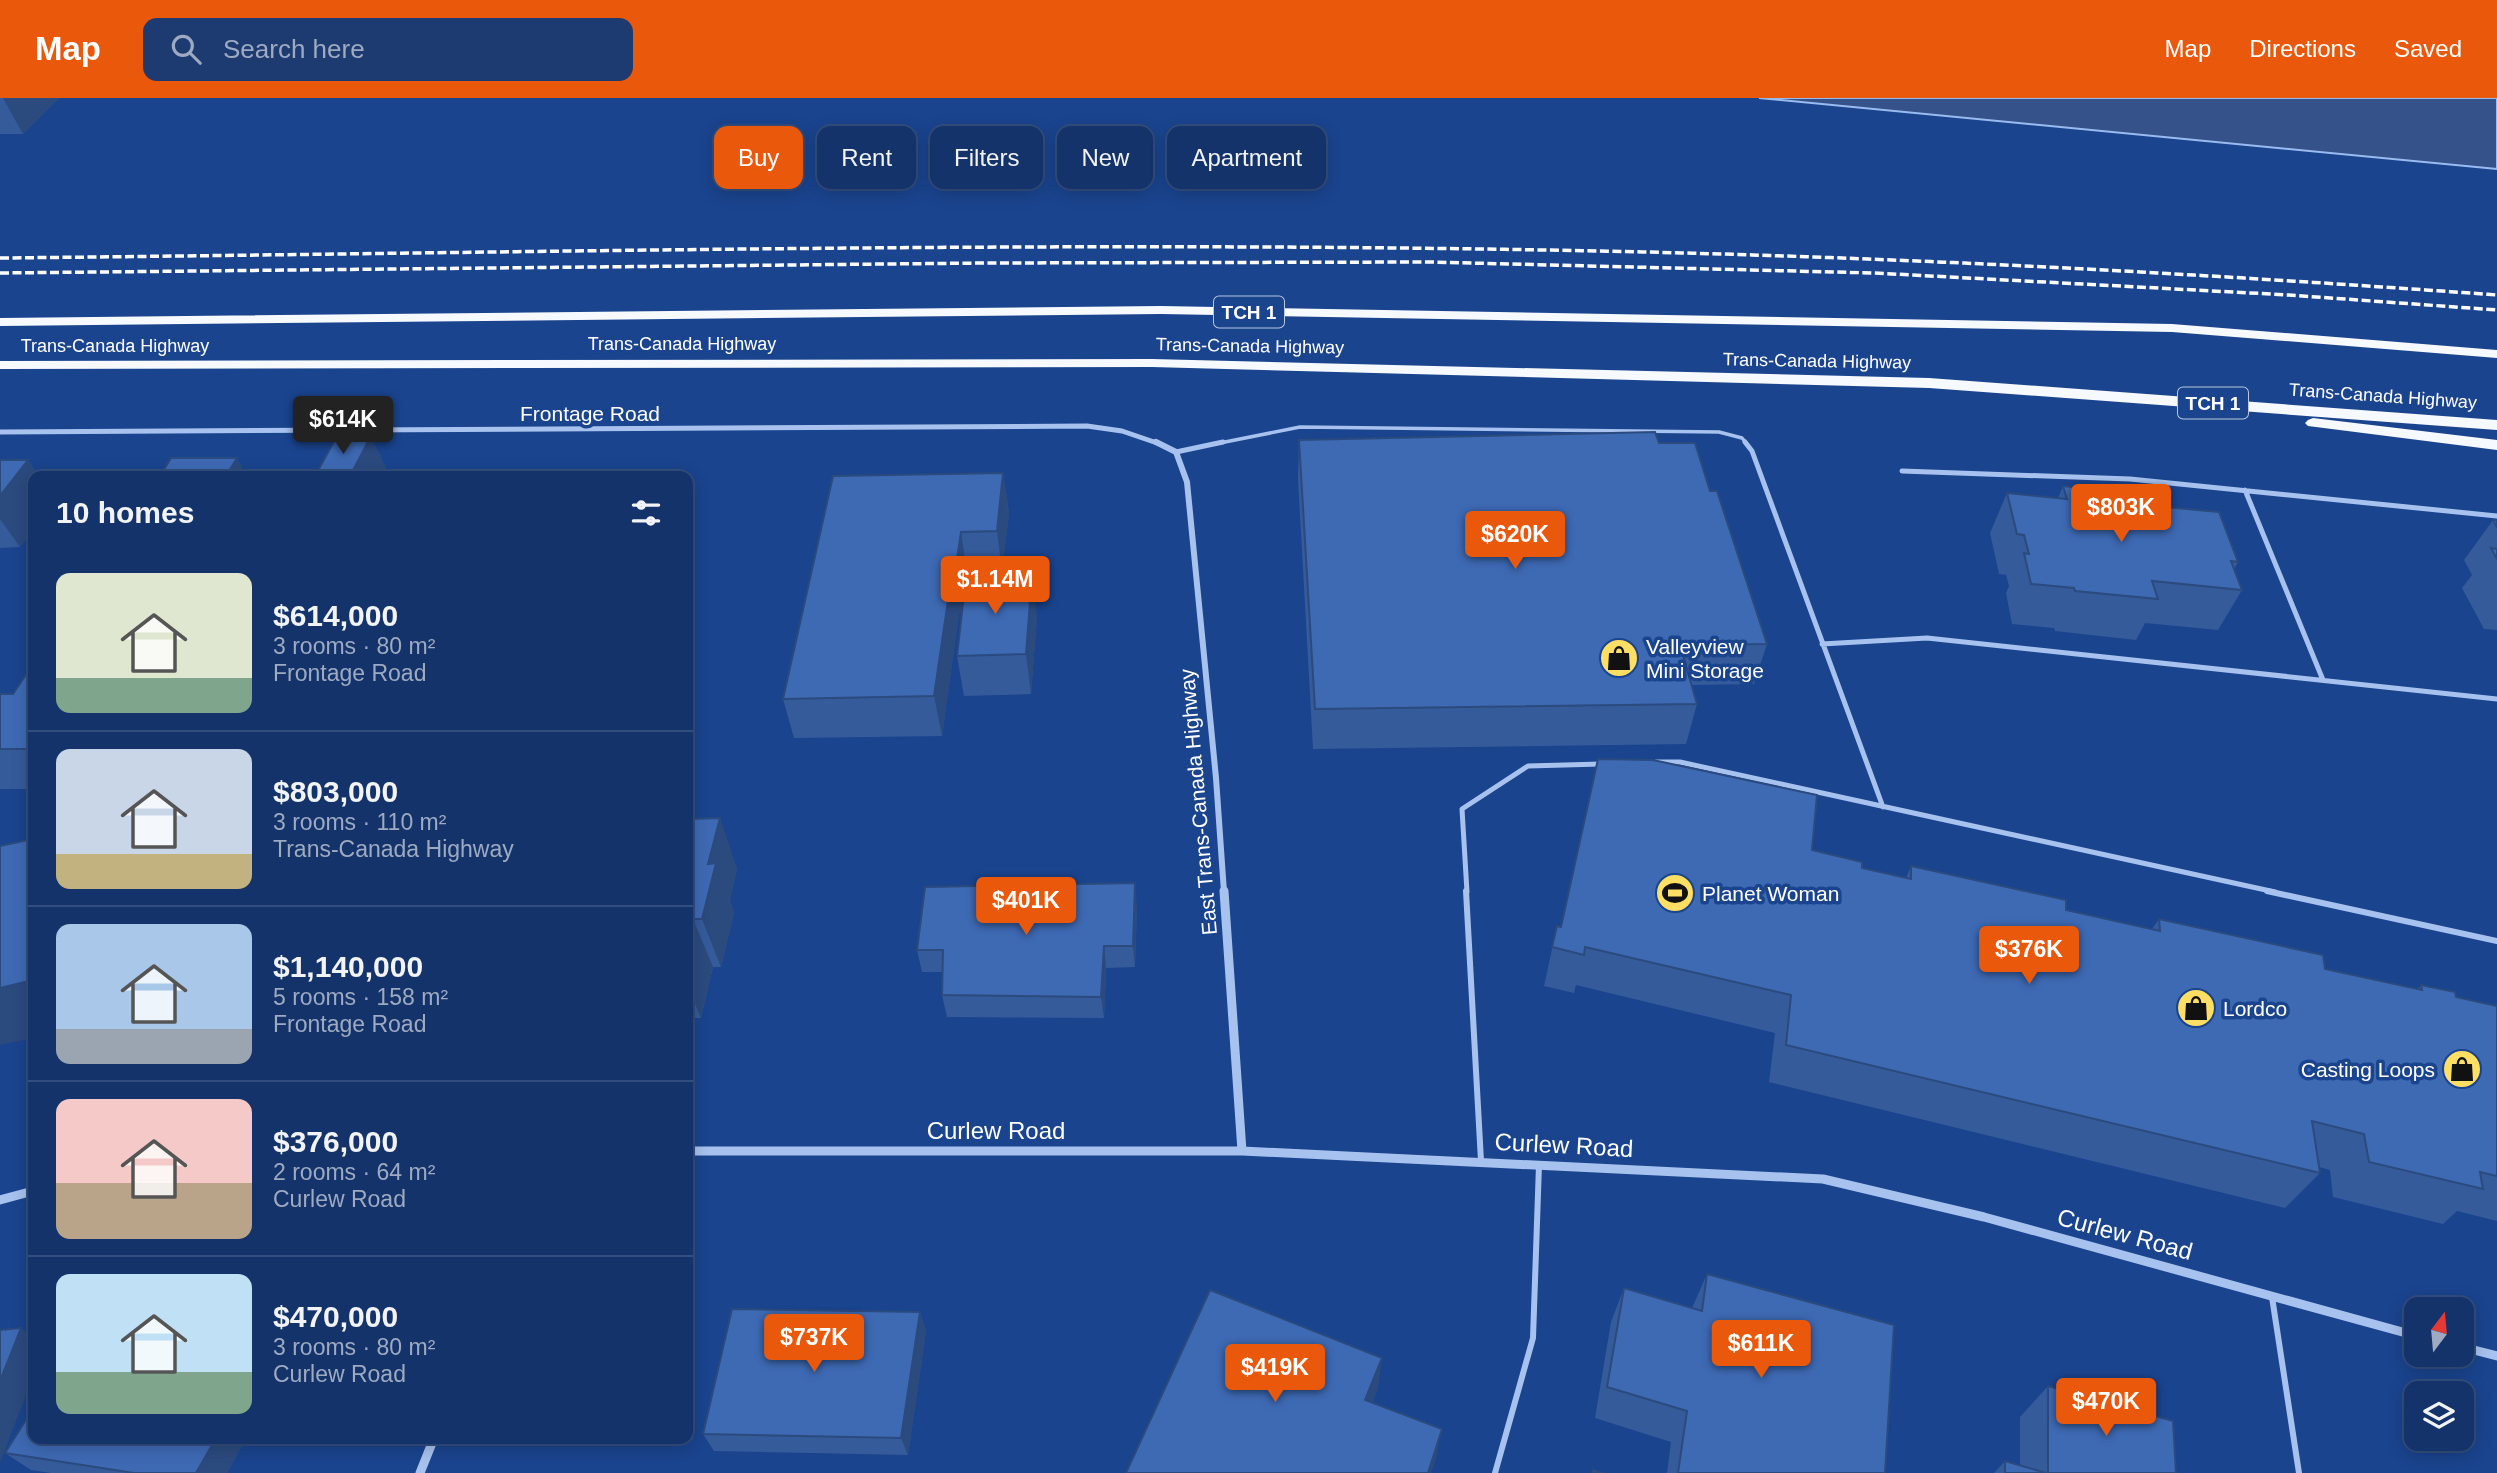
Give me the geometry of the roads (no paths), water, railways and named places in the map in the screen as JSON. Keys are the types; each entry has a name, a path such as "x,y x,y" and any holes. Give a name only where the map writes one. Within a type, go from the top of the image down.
{"highway":[{"name":"Trans-Canada Highway","path":"0,322 1161,310 2172,328 2497,354"},
{"name":"Trans-Canada Highway","path":"0,365 1152,363 1929,383 2497,425"},
{"path":"1929,383 2447,437 2497,445"}],"street":[{"name":"Frontage Road","path":"0,432 1087,426 1120,429 1151,438 1176,452"},
{"name":"East Trans-Canada Highway","path":"1176,452 1187,482 1216,778 1242,1151"},
{"name":"Curlew Road","path":"693,1151 1242,1151 1823,1179 1984,1217 2404,1333"},
{"path":"0,1200 28,1192"},
{"path":"2474,1351 2497,1356"},
{"path":"420,1473 432,1444"}],"lane":[{"path":"1176,452 1300,427 1640,429 1719,432 1742,438 1752,451 1883,807"},
{"path":"1902,471 2130,479 2497,516"},
{"path":"2245,490 2323,680"},
{"path":"1822,644 1927,638 2497,699"},
{"path":"1652,763 1680,762 2497,941"},
{"path":"1481,1161 1462,809 1528,766 1611,764"},
{"path":"1495,1473 1533,1338 1539,1165"},
{"path":"2272,1297 2299,1473"}],"water":[{"path":"1759,98 2497,98 2497,169"}],"railway":[{"path":"0,258 965,247 1544,250 2021,266 2497,295"},
{"path":"0,273 985,263 1429,262 1874,273 2289,295 2497,310"}],"place":[{"name":"Valleyview Mini Storage","path":"1619,658"},
{"name":"Planet Woman","path":"1675,893"},
{"name":"Lordco","path":"2196,1008"},
{"name":"Casting Loops","path":"2462,1069"}]}
